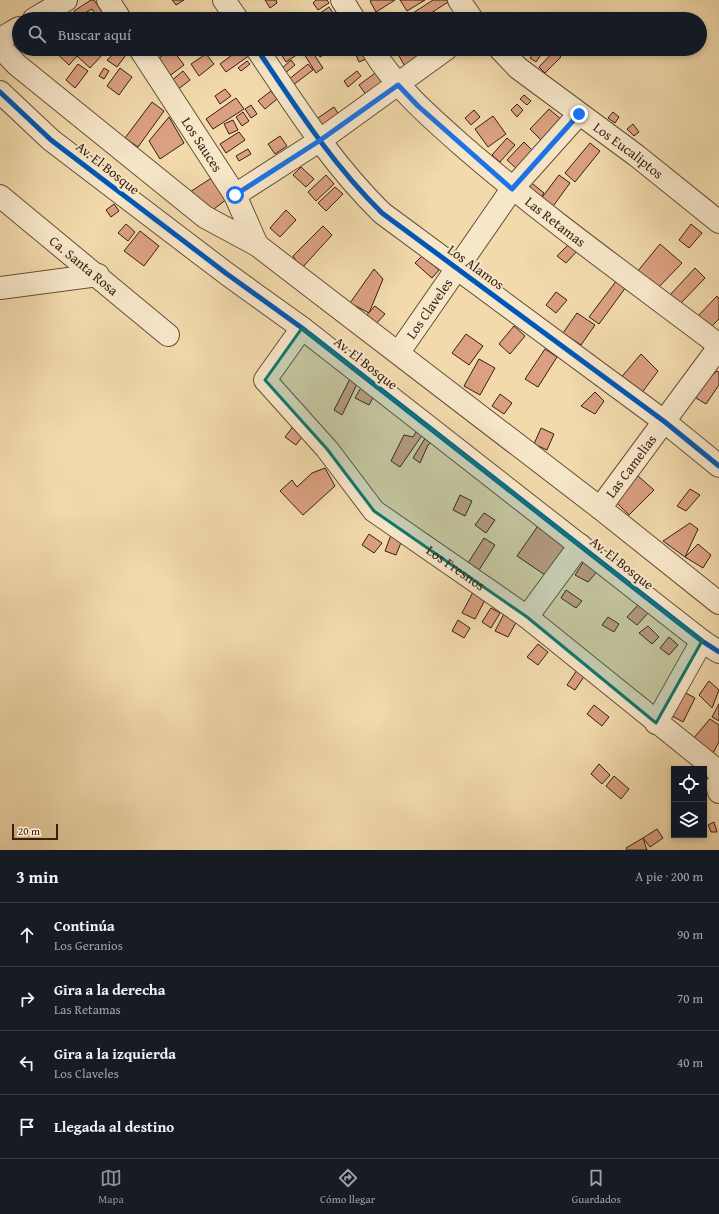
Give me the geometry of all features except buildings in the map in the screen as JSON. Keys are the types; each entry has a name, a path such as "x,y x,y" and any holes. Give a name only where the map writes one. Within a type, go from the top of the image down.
{"street":[{"path":"46,12 66,0"},
{"path":"108,0 116,12"},
{"path":"224,0 232,12"},
{"path":"342,0 350,12"},
{"path":"459,0 467,12"},
{"path":"0,39 12,32"},
{"name":"Av. El Bosque","path":"0,47 17,65 205,217 257,245 600,508 719,603"},
{"name":"Los Sauces","path":"145,56 235,195 257,245"},
{"name":"Los Alamos","path":"262,56 319,141 355,187 382,213 665,422 719,466"},
{"name":"Las Retamas","path":"377,56 398,85 418,106 512,189 719,346"},
{"path":"235,195 319,141 437,56"},
{"name":"Los Eucaliptos","path":"507,56 518,68 638,156 719,222"},
{"name":"Av. El Bosque","path":"0,92 51,140 227,274 302,328 710,646"},
{"name":"Los Claveles","path":"398,352 458,269 512,189 579,114"},
{"name":"Ca. Santa Rosa","path":"0,196 98,275 168,335"},
{"path":"0,288 98,275"},
{"name":"Los Fresnos","path":"302,328 265,380 327,449 374,511 527,617 656,723 719,772"},
{"name":"Las Camelias","path":"600,508 665,422 719,346"},
{"path":"527,617 580,546"},
{"path":"656,723 710,646"},
{"path":"719,783 717,785 719,792"}],"highlighted area":[{"path":"302,328 702,641 656,723 527,617 374,511 327,449 265,380"}],"cycle path":[{"path":"262,56 331,155 382,213 665,422 719,466"},
{"path":"0,92 51,140 227,274 302,328 702,641 719,652"}],"route":[{"path":"235,195 319,141 398,85 418,106 512,189 579,114"}]}
